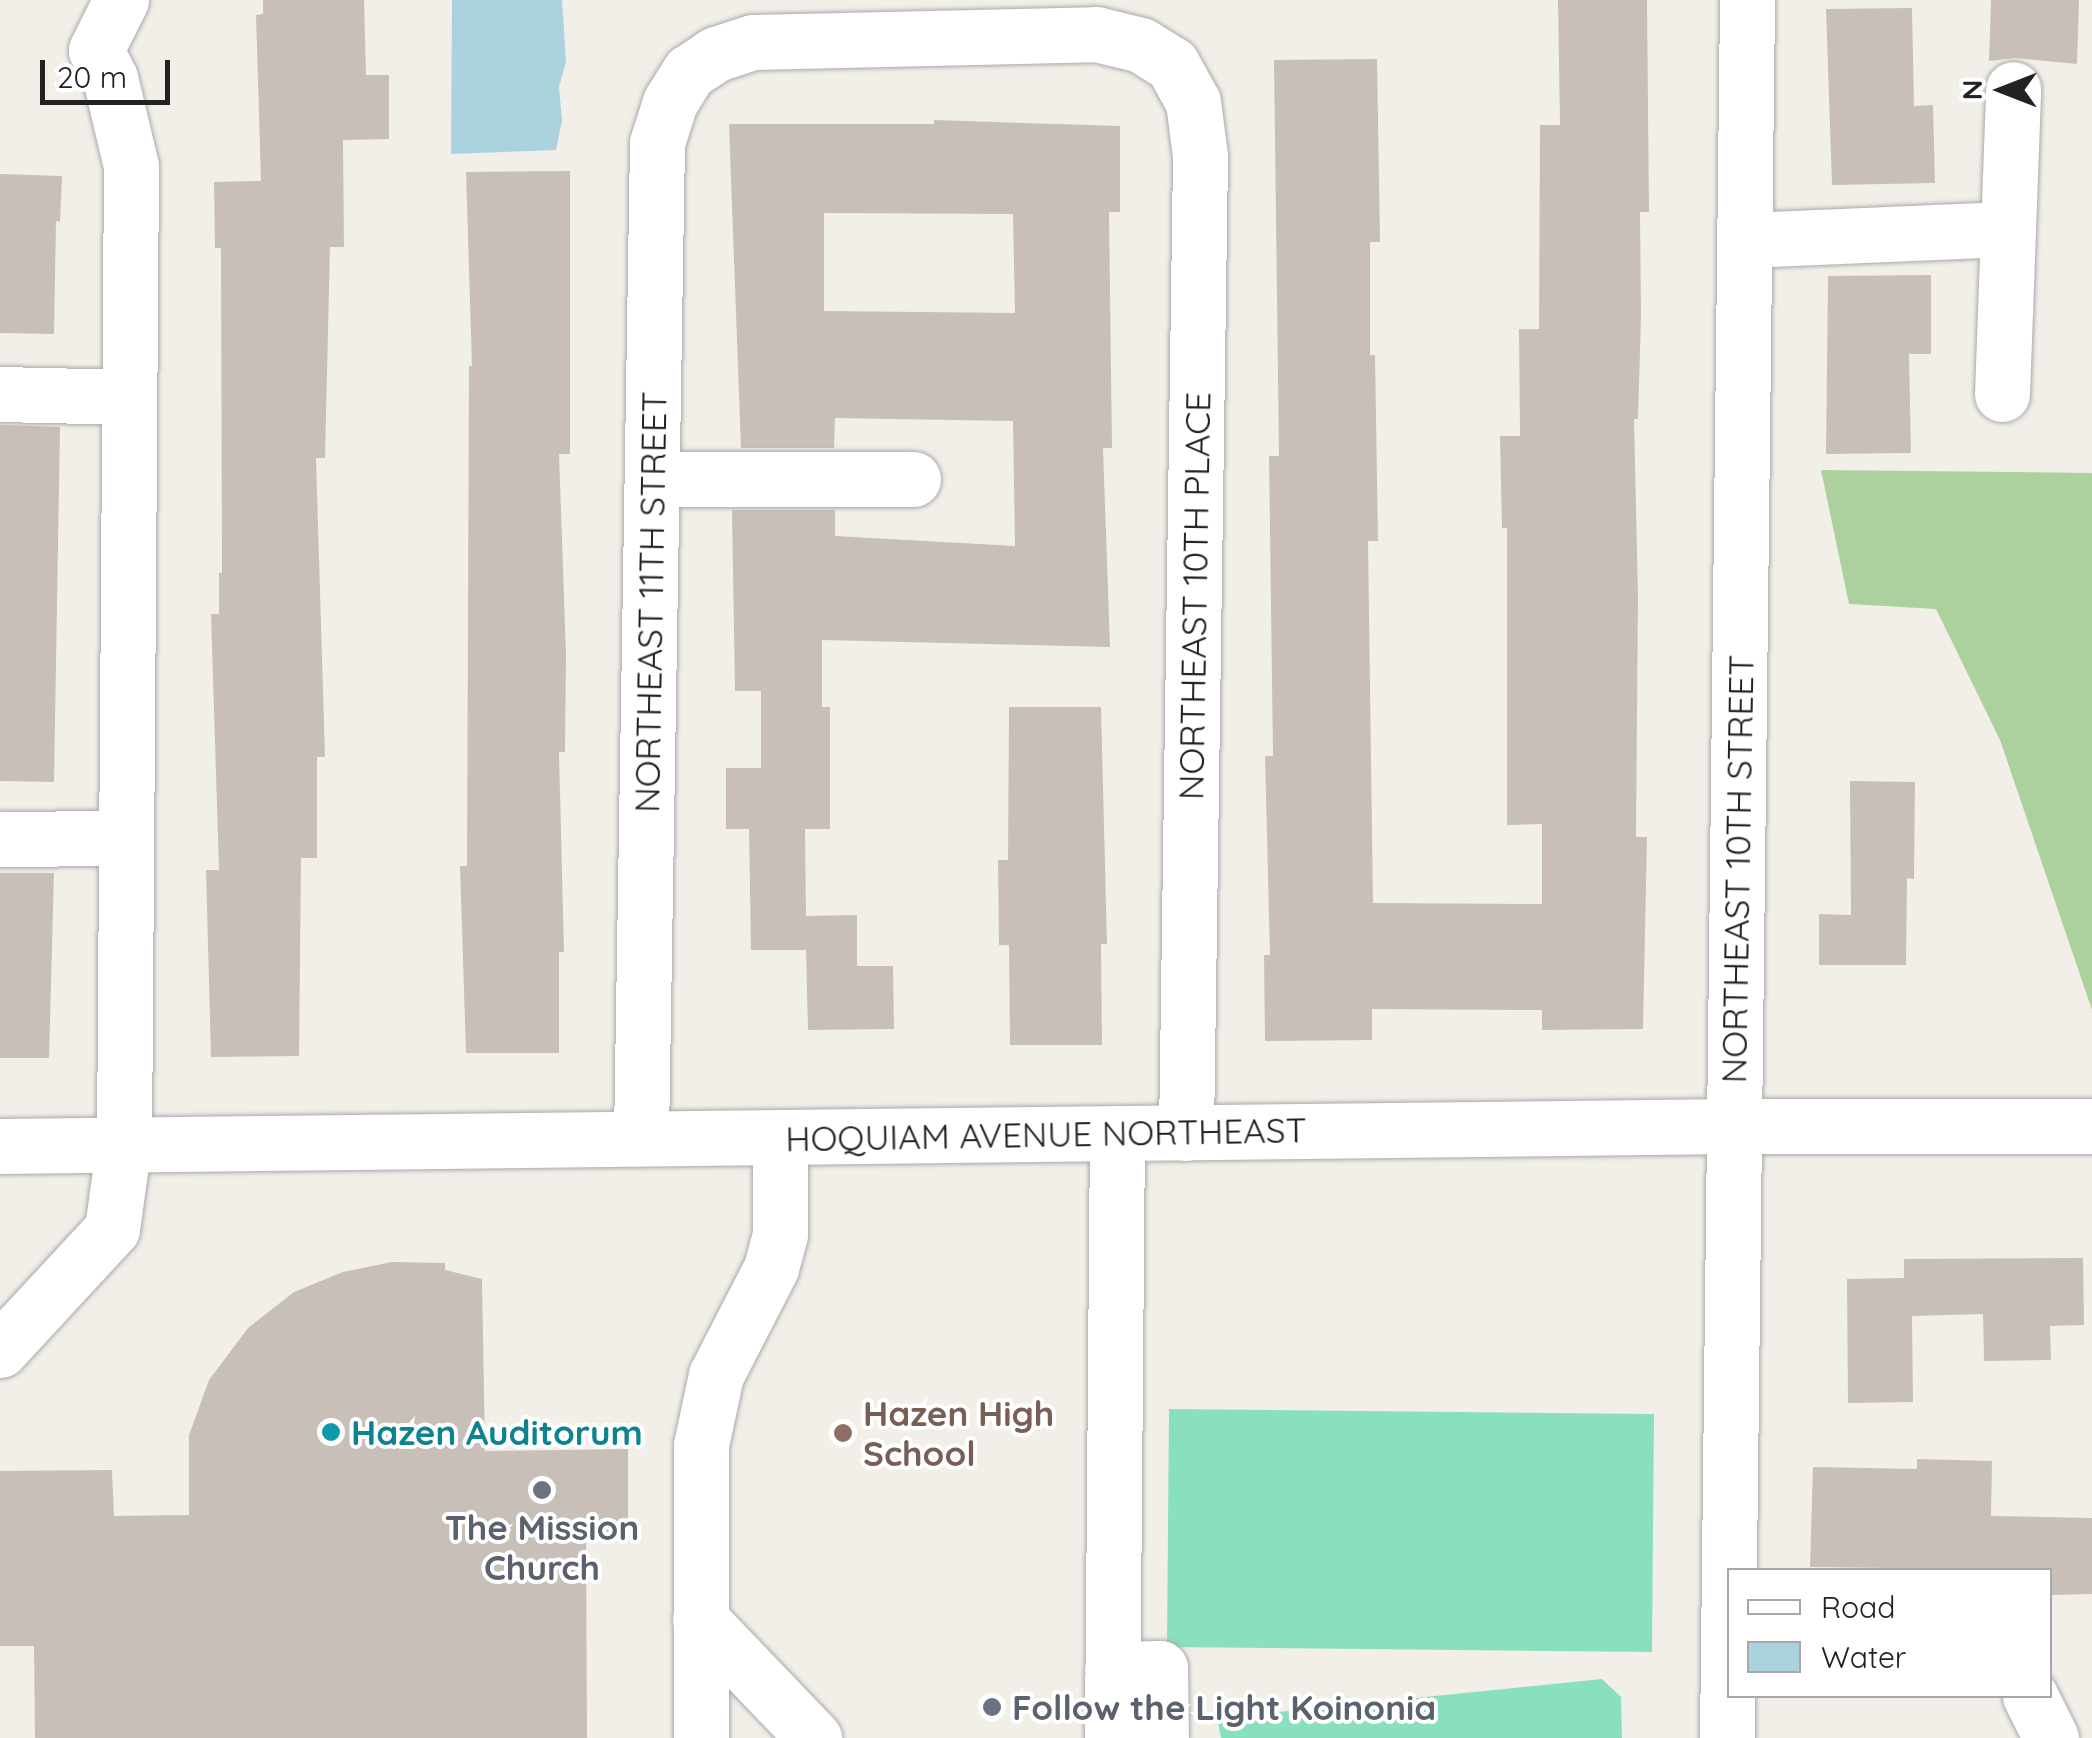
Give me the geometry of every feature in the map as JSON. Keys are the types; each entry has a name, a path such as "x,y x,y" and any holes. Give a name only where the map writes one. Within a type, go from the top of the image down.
{"street":[{"path":"0,1350 112,1228 124,1143 131,166 110,78 96,50 121,0"},
{"name":"NORTHEAST 10TH STREET","path":"1730,1568 1747,0"},
{"name":"NORTHEAST 10TH PLACE","path":"690,72 716,54 753,42 1076,34 1141,45 1172,64 1193,102 1200,156 1186,1133"},
{"name":"NORTHEAST 11TH STREET","path":"641,1138 658,143 670,102 690,72"},
{"path":"2002,394 2013,89"},
{"path":"1744,240 2008,229"},
{"path":"0,394 129,397"},
{"path":"652,478 912,478"},
{"path":"0,840 126,838"},
{"name":"HOQUIAM AVENUE NORTHEAST","path":"0,1146 1734,1126 2092,1126"},
{"path":"1112,1738 1117,1134"},
{"path":"701,1738 701,1445 716,1375 771,1268 780,1236 780,1137"},
{"path":"700,1618 814,1738"},
{"path":"1112,1669 1160,1668 1161,1738"},
{"name":"NORTHEAST 10TH STREET","path":"1727,1738 1728,1698"},
{"path":"2031,1698 2051,1738"}],"green space":[{"path":"1821,470 2092,473 2092,1010 2000,740 1936,609 1849,604"},
{"path":"1169,1409 1654,1414 1652,1652 1167,1647"},
{"path":"1602,1679 1621,1697 1622,1738 1221,1738 1217,1718"}],"water":[{"path":"452,0 562,0 566,62 559,87 562,121 556,150 451,154"}],"building":[{"path":"263,0 364,0 366,75 389,75 389,139 343,140 344,247 330,247 325,458 316,458 325,757 317,757 317,858 301,858 299,1056 211,1057 206,870 219,870 211,614 219,614 222,573 221,248 215,248 214,182 261,181 256,15 263,14"},
{"path":"1558,0 1647,0 1649,212 1640,212 1641,316 1638,419 1634,419 1638,596 1636,837 1647,837 1643,1029 1542,1030 1542,1010 1372,1009 1372,1040 1265,1041 1264,955 1270,955 1265,756 1273,756 1269,456 1279,456 1274,60 1377,59 1380,242 1370,242 1370,355 1375,355 1378,541 1368,541 1373,903 1542,904 1542,824 1507,825 1507,528 1502,528 1500,436 1520,436 1519,329 1539,329 1540,125 1560,125"},
{"path":"1991,0 2079,0 2077,64 2015,58 1989,61"},
{"path":"1912,8 1914,106 1933,105 1935,183 1832,185 1826,9"},
{"path":"934,120 1120,126 1120,212 1109,212 1112,448 1103,448 1110,647 822,640 822,707 830,707 830,829 805,829 806,916 857,915 857,966 893,966 894,1029 808,1030 806,950 751,950 749,829 726,829 726,768 761,768 761,691 735,691 732,510 835,510 835,536 1015,546 1013,421 835,418 834,448 741,448 729,124 934,124","holes":["824,213 1013,214 1015,313 824,311"]},
{"path":"570,171 570,454 559,454 566,654 565,752 559,752 564,952 559,952 559,1053 466,1053 460,866 467,866 472,366 466,172"},
{"path":"0,174 62,176 60,222 56,221 54,334 0,333"},
{"path":"1931,275 1931,354 1909,354 1911,453 1826,454 1828,276"},
{"path":"0,425 60,427 54,782 0,781"},
{"path":"1009,707 1101,707 1107,944 1101,944 1102,1045 1010,1045 1009,945 999,945 998,860 1008,860"},
{"path":"1850,781 1915,782 1914,879 1907,878 1906,965 1819,965 1819,914 1851,915"},
{"path":"0,873 54,873 49,1058 0,1058"},
{"path":"2083,1258 2084,1325 2050,1326 2051,1360 1984,1361 1983,1314 1912,1316 1913,1402 1848,1403 1847,1279 1904,1278 1904,1259"},
{"path":"392,1262 445,1263 445,1270 482,1279 485,1451 628,1449 628,1533 586,1534 587,1738 35,1738 34,1646 0,1646 0,1471 112,1470 114,1516 189,1515 189,1435 209,1380 248,1328 294,1292 343,1272"},
{"path":"1917,1459 1992,1461 1991,1516 2092,1518 2092,1594 2052,1595 2052,1568 1810,1567 1813,1467 1917,1469"}],"place":[{"name":"Hazen Auditorum","path":"331,1432"},
{"name":"Hazen High School","path":"843,1433"},
{"name":"The Mission Church","path":"542,1490"},
{"name":"Follow the Light Koinonia","path":"992,1707"}]}
